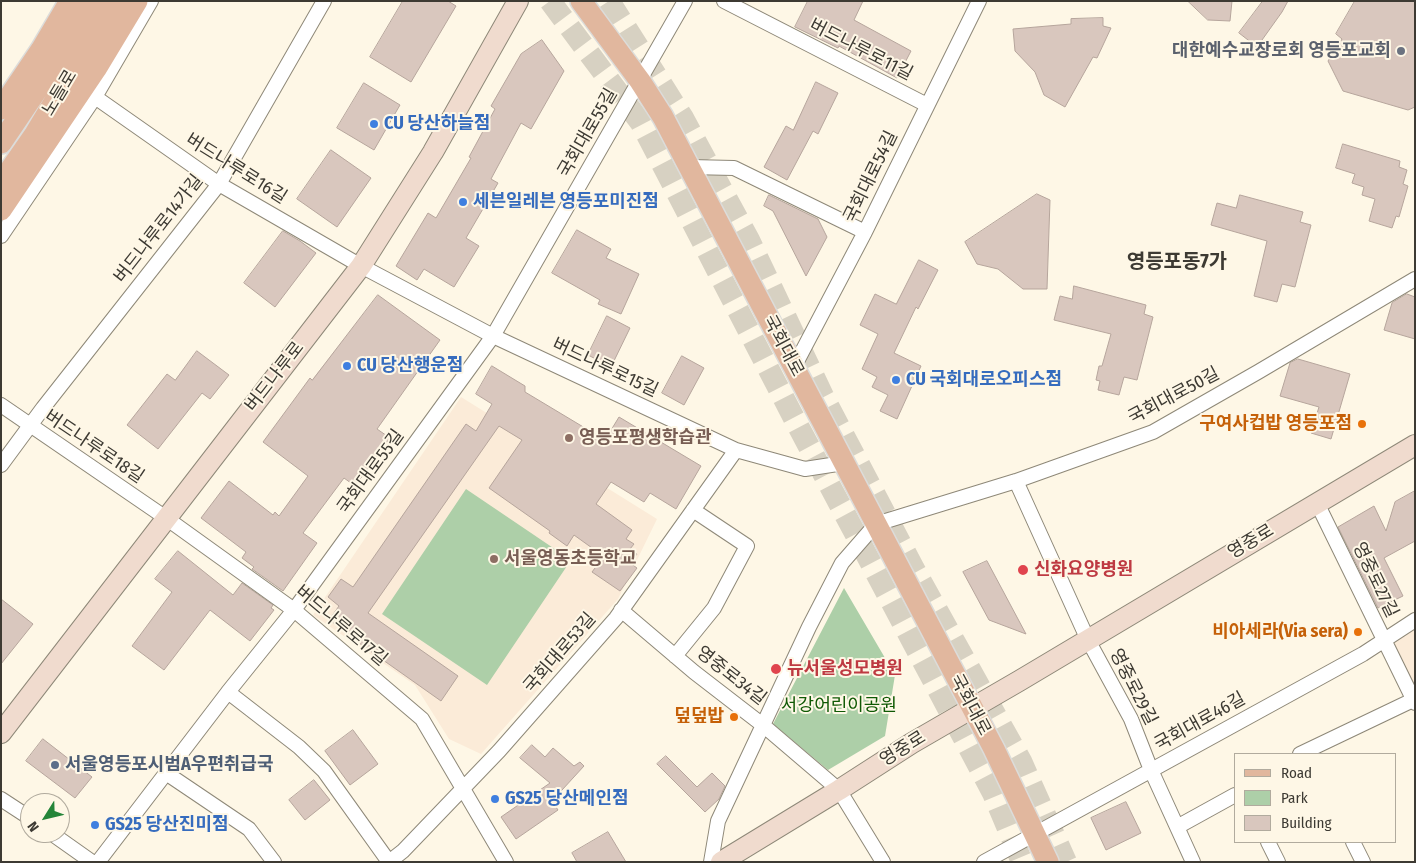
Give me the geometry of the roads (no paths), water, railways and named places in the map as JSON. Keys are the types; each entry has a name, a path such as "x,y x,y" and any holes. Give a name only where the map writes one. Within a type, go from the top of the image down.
{"main road":[{"path":"1,109 41,50 70,1"},
{"name":"노들로","path":"1,143 49,72 93,1"},
{"name":"노들로","path":"1,183 35,134 115,1"},
{"path":"1,210 96,70 137,1"},
{"name":"버드나루로","path":"1,733 361,266 433,152 518,1"},
{"name":"국회대로","path":"581,1 640,81 663,117 972,708 1048,862"},
{"name":"영중로","path":"721,862 912,743 1415,445"}],"street":[{"path":"1,236 95,97 151,1"},
{"name":"버드나루로14가길","path":"1,465 219,184 324,1"},
{"name":"국회대로55길","path":"98,862 228,692 294,610 493,336 685,1"},
{"name":"버드나루로11길","path":"724,1 928,105"},
{"name":"국회대로54길","path":"794,367 864,232 979,1"},
{"name":"버드나루로16길","path":"95,97 219,184 361,266"},
{"path":"690,167 734,168 864,232"},
{"name":"버드나루로15길","path":"361,266 493,336 736,450 805,469 844,463"},
{"name":"국회대로50길","path":"876,524 1016,481 1153,432 1415,279"},
{"name":"버드나루로18길","path":"1,405 166,518"},
{"name":"국회대로53길","path":"228,692 299,747 324,771 389,862 403,851 499,751 621,610 736,450"},
{"path":"1016,481 1088,640"},
{"name":"영중로27길","path":"1305,753 1414,701 1317,503"},
{"name":"영중로34길","path":"675,656 714,608 747,546 693,510"},
{"name":"버드나루로17길","path":"166,518 294,610 422,719 506,862"},
{"name":"영중로34길","path":"764,726 842,563 876,524"},
{"name":"영중로34길","path":"621,610 675,656 764,726 839,790 883,862"},
{"name":"국회대로46길","path":"1034,834 1384,641 1415,620"},
{"name":"영중로29길","path":"1088,640 1131,719 1151,770 1193,862"},
{"path":"711,862 718,821 764,726"},
{"path":"166,774 249,829 274,862"},
{"path":"1177,827 1234,796"},
{"path":"1,798 20,811"},
{"path":"984,862 1034,834"},
{"path":"65,843 92,862"},
{"path":"1268,843 1278,862"},
{"path":"1354,843 1363,862"}],"tunnel":[{"path":"550,1 641,123 796,422 993,793 1022,862"},
{"path":"609,1 683,118 749,240 823,396 914,569 1021,761 1066,862"}],"place":[{"name":"대한예수교장로회 영등포교회","path":"1401,51"},
{"name":"CU 당산하늘점","path":"374,124"},
{"name":"세븐일레븐 영등포미진점","path":"463,202"},
{"name":"CU 당산행운점","path":"347,366"},
{"name":"CU 국회대로오피스점","path":"896,380"},
{"name":"구여사컵밥 영등포점","path":"1362,424"},
{"name":"영등포평생학습관","path":"569,438"},
{"name":"서울영동초등학교","path":"494,559"},
{"name":"신화요양병원","path":"1023,570"},
{"name":"비아세라(Via sera)","path":"1358,632"},
{"name":"뉴서울성모병원","path":"776,669"},
{"name":"덮덮밥","path":"734,717"},
{"name":"서울영등포시범A우편취급국","path":"55,765"},
{"name":"GS25 당산메인점","path":"495,799"},
{"name":"GS25 당산진미점","path":"95,825"}],"district":[{"name":"영등포동7가","path":"1177,262"}],"park label":[{"name":"서강어린이공원","path":"839,706"}]}
